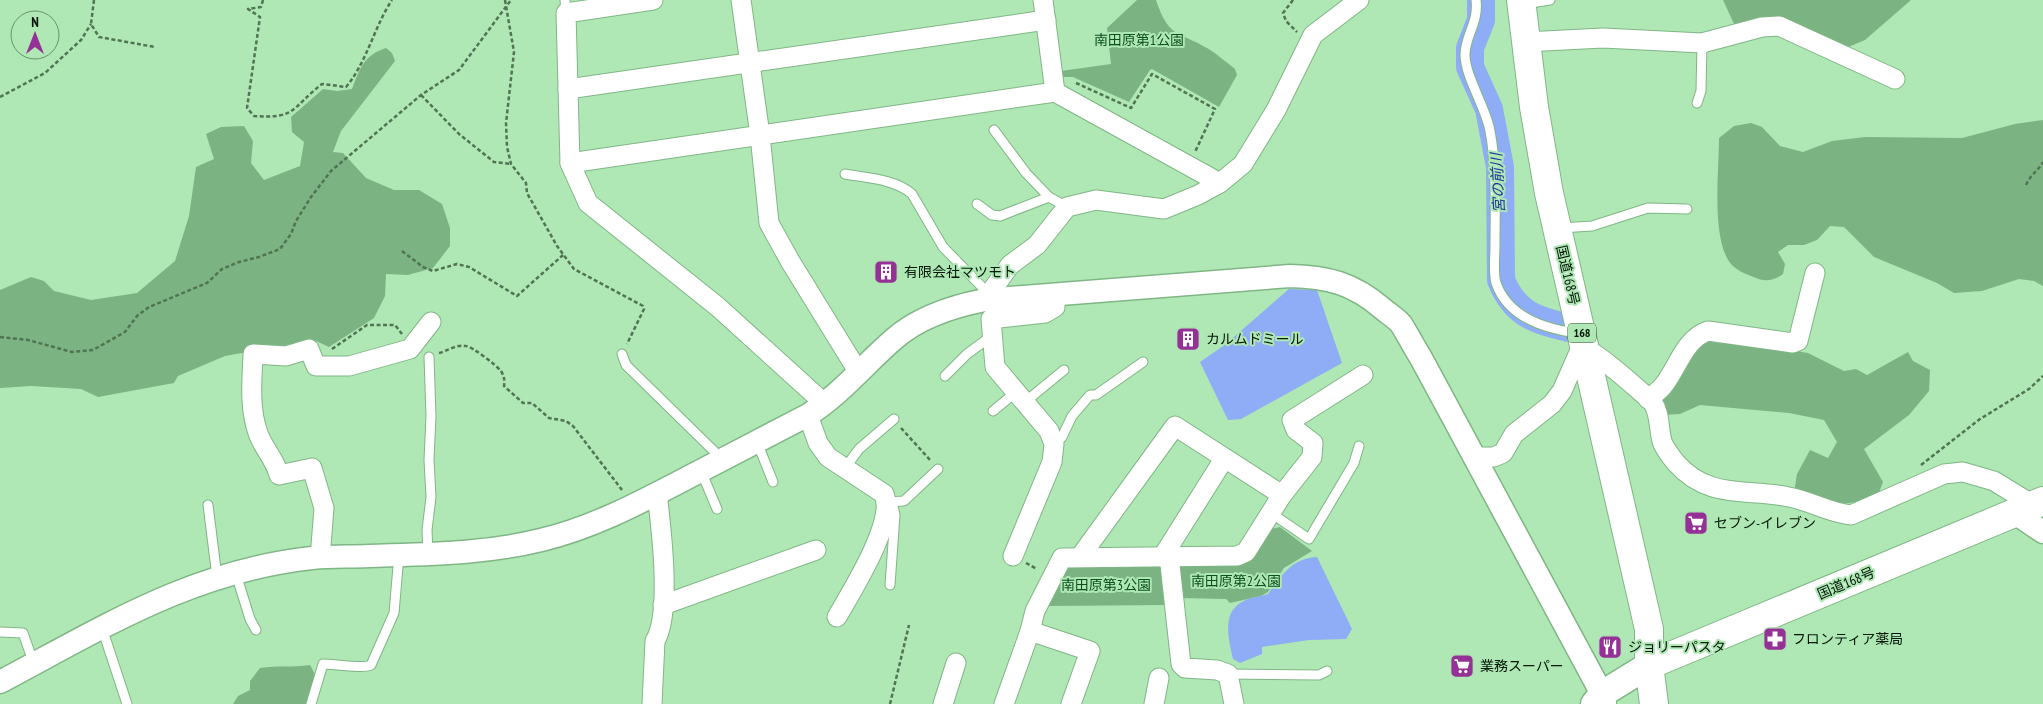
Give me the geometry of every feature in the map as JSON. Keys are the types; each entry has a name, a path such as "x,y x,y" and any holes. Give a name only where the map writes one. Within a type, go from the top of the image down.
{"highway":[{"name":"国道168号","path":"1521,2 1534,107 1548,193 1584,341 1649,630 1649,665 1654,704"},
{"name":"国道168号","path":"1649,665 2030,506"},
{"name":"国道168号","path":"1638,704 1649,665"}],"main road":[{"path":"1599,701 1649,665"}],"street":[{"path":"653,0 565,6 570,163 588,203 718,307 816,410 818,443 828,457 884,494 890,502 880,536 838,617"},
{"path":"740,0 760,135 769,223 790,261 859,373"},
{"path":"1043,0 1055,92"},
{"path":"987,297 1010,265 1037,245 1067,208 1096,200 1164,209 1198,196 1220,183 1243,164 1276,110 1313,35 1359,0"},
{"path":"568,89 1046,20"},
{"path":"1525,42 1603,38 1702,43 1762,27 1780,26 1896,79"},
{"path":"570,163 1055,92 1220,183"},
{"path":"1648,398 1663,387 1684,352 1700,334 1708,331 1793,343 1798,341 1815,273"},
{"path":"0,682 150,603 226,575 281,563 320,558 464,553 542,540 586,526 701,471 816,410 859,373 896,337 931,316 958,305 987,297 1055,294 1290,276 1317,277 1338,281 1377,303 1400,323 1474,456 1599,701"},
{"path":"1013,556 1052,462 1054,444 1049,431 995,367 991,319 1046,313 1054,307 1055,294"},
{"path":"320,558 324,508 312,468 279,475 277,466 258,433 251,400 253,354 286,356 309,350 316,366 349,366 410,349 431,322"},
{"path":"1474,456 1494,457 1503,453 1514,434 1552,404 1562,391 1584,341 1648,398 1657,414 1664,444 1676,462 1705,486 1788,497 1814,504 1835,513 1851,514 1944,474 1963,472 1994,480 2030,506 2043,532"},
{"path":"1004,704 1030,632 1035,611 1062,558 1237,556 1246,552 1282,495 1312,457 1313,444 1296,430 1292,420 1363,374"},
{"path":"1080,557 1175,426 1282,495"},
{"path":"1224,459 1166,556 1181,664 1185,668 1217,670 1228,674 1234,704"},
{"path":"652,704 655,642 660,634 663,605 663,547 657,493"},
{"path":"663,605 816,550"},
{"path":"1030,632 1090,651 1072,704"},
{"path":"943,704 956,663"},
{"path":"1154,704 1159,678"}],"lane":[{"path":"1476,0 1476,20 1466,47 1465,56 1467,68 1483,106 1490,130 1494,157 1496,282 1511,306 1524,317 1538,324 1566,332 1584,341"},
{"path":"1521,2 1550,0"},
{"path":"1697,103 1701,92 1702,43"},
{"path":"994,130 1026,174 1049,198 1067,208"},
{"path":"845,174 892,183 912,194 943,247 987,297"},
{"path":"977,204 992,215 1000,216 1049,198"},
{"path":"1557,229 1592,226 1648,208 1687,209"},
{"path":"945,376 967,354 993,334"},
{"path":"622,354 626,365 722,459"},
{"path":"428,554 427,530 431,497 429,357"},
{"path":"1054,444 1062,437 1072,416 1090,395 1096,395 1143,362"},
{"path":"992,411 1021,397 1064,370"},
{"path":"845,468 859,449 894,419"},
{"path":"756,442 773,482"},
{"path":"1270,513 1309,538 1354,463 1359,446"},
{"path":"890,585 895,514 890,502 904,501 938,469"},
{"path":"701,471 717,509"},
{"path":"208,505 226,575 256,630"},
{"path":"311,704 323,664 345,664 366,668 371,665 394,613 399,555"},
{"path":"102,628 127,704"},
{"path":"0,632 23,633 34,665"},
{"path":"1228,674 1319,675 1327,671"}],"path":[{"path":"0,97 45,73 81,40 91,24 94,0"},
{"path":"263,0 261,7 248,9 260,17 247,108 254,116 276,117 291,113 308,95 322,84 346,87 366,52 382,14 392,0"},
{"path":"505,0 514,52 506,123 507,147 511,164 526,184 527,193 563,255 574,269 587,278 643,306 644,309 622,354"},
{"path":"0,337 28,340 72,352 93,350 125,332 137,316 149,307 207,282 222,269 280,249 291,234 296,221 311,197 331,171 421,95 459,70 511,0"},
{"path":"1294,0 1283,13 1286,22 1310,43"},
{"path":"91,24 99,37 104,39 155,47"},
{"path":"1068,79 1131,108 1152,74 1215,109 1192,158"},
{"path":"421,95 460,134 494,162 511,164"},
{"path":"2026,185 2030,176 2039,169 2043,162"},
{"path":"402,251 423,267 433,270 457,264 469,267 517,296 563,255"},
{"path":"314,361 367,325 394,325 412,346"},
{"path":"429,357 460,346 467,346 480,354 501,370 505,380 504,386 523,403 532,403 549,418 566,421 573,426 634,504"},
{"path":"1911,488 1909,478 1913,470 1980,420 2029,389 2043,376"},
{"path":"894,419 938,469"},
{"path":"1013,556 1042,571"},
{"path":"890,704 909,625"}],"green space":[{"name":"南田原第1公園","path":"1137,0 1156,0 1165,21 1175,32 1211,50 1235,69 1237,75 1219,107 1152,69 1129,102 1073,77 1059,77 1061,71 1111,64 1107,28"},
{"path":"1723,0 1911,0 1865,40 1846,48 1809,32 1793,22 1776,17 1735,26"},
{"path":"386,48 392,53 395,61 341,131 333,152 343,153 366,178 394,190 419,190 442,204 450,228 450,246 433,268 408,275 386,274 385,296 374,318 329,347 314,340 225,356 178,376 174,383 98,397 81,389 31,386 0,388 0,290 31,277 44,281 54,291 91,300 137,293 175,261 189,216 196,167 214,159 206,134 221,127 244,126 253,141 251,163 264,180 300,166 304,142 292,132 291,117 323,89 337,91 352,89 364,63 373,54"},
{"path":"2043,120 2043,286 2034,281 2019,279 1982,291 1954,293 1937,283 1874,257 1844,227 1830,226 1817,240 1804,245 1788,245 1778,252 1785,264 1783,274 1771,280 1760,279 1734,267 1727,258 1722,246 1718,216 1719,138 1734,126 1751,123 1762,127 1780,146 1803,152 1832,141 1865,137 1962,138 2015,124"},
{"path":"1728,340 1808,353 1844,371 1856,369 1867,375 1908,352 1913,361 1930,370 1929,391 1909,415 1864,449 1883,482 1878,495 1855,502 1836,503 1794,493 1797,474 1810,450 1828,458 1837,442 1824,420 1789,413 1700,405 1680,414 1663,415 1662,398 1673,377 1703,342"},
{"name":"南田原第2公園","path":"1280,527 1312,551 1284,568 1268,592 1261,596 1230,603 1226,599 1179,598 1175,572 1183,563 1247,562 1271,529"},
{"name":"南田原第3公園","path":"1074,564 1150,564 1161,568 1165,605 1047,606 1063,571"},
{"path":"310,665 317,678 314,704 233,704 238,696 250,690 250,681 260,668"}],"water":[{"path":"1289,289 1317,290 1342,363 1241,419 1228,420 1200,362 1226,344"},
{"path":"1317,557 1352,629 1346,639 1309,640 1262,647 1262,654 1240,663 1233,659 1228,627 1231,613 1235,607 1248,599 1268,594 1283,574 1294,564"}],"waterway":[{"name":"宮の前川","path":"1481,0 1481,20 1470,48 1470,67 1489,109 1500,167 1501,280 1507,292 1521,309 1549,323 1573,329"}],"place":[{"name":"有限会社マツモト","path":"886,272"},
{"name":"カルムドミール","path":"1188,339"},
{"name":"セブン-イレブン","path":"1696,523"},
{"name":"フロンティア薬局","path":"1775,639"},
{"name":"ジョリーパスタ","path":"1610,647"},
{"name":"業務スーパー","path":"1462,666"}]}
